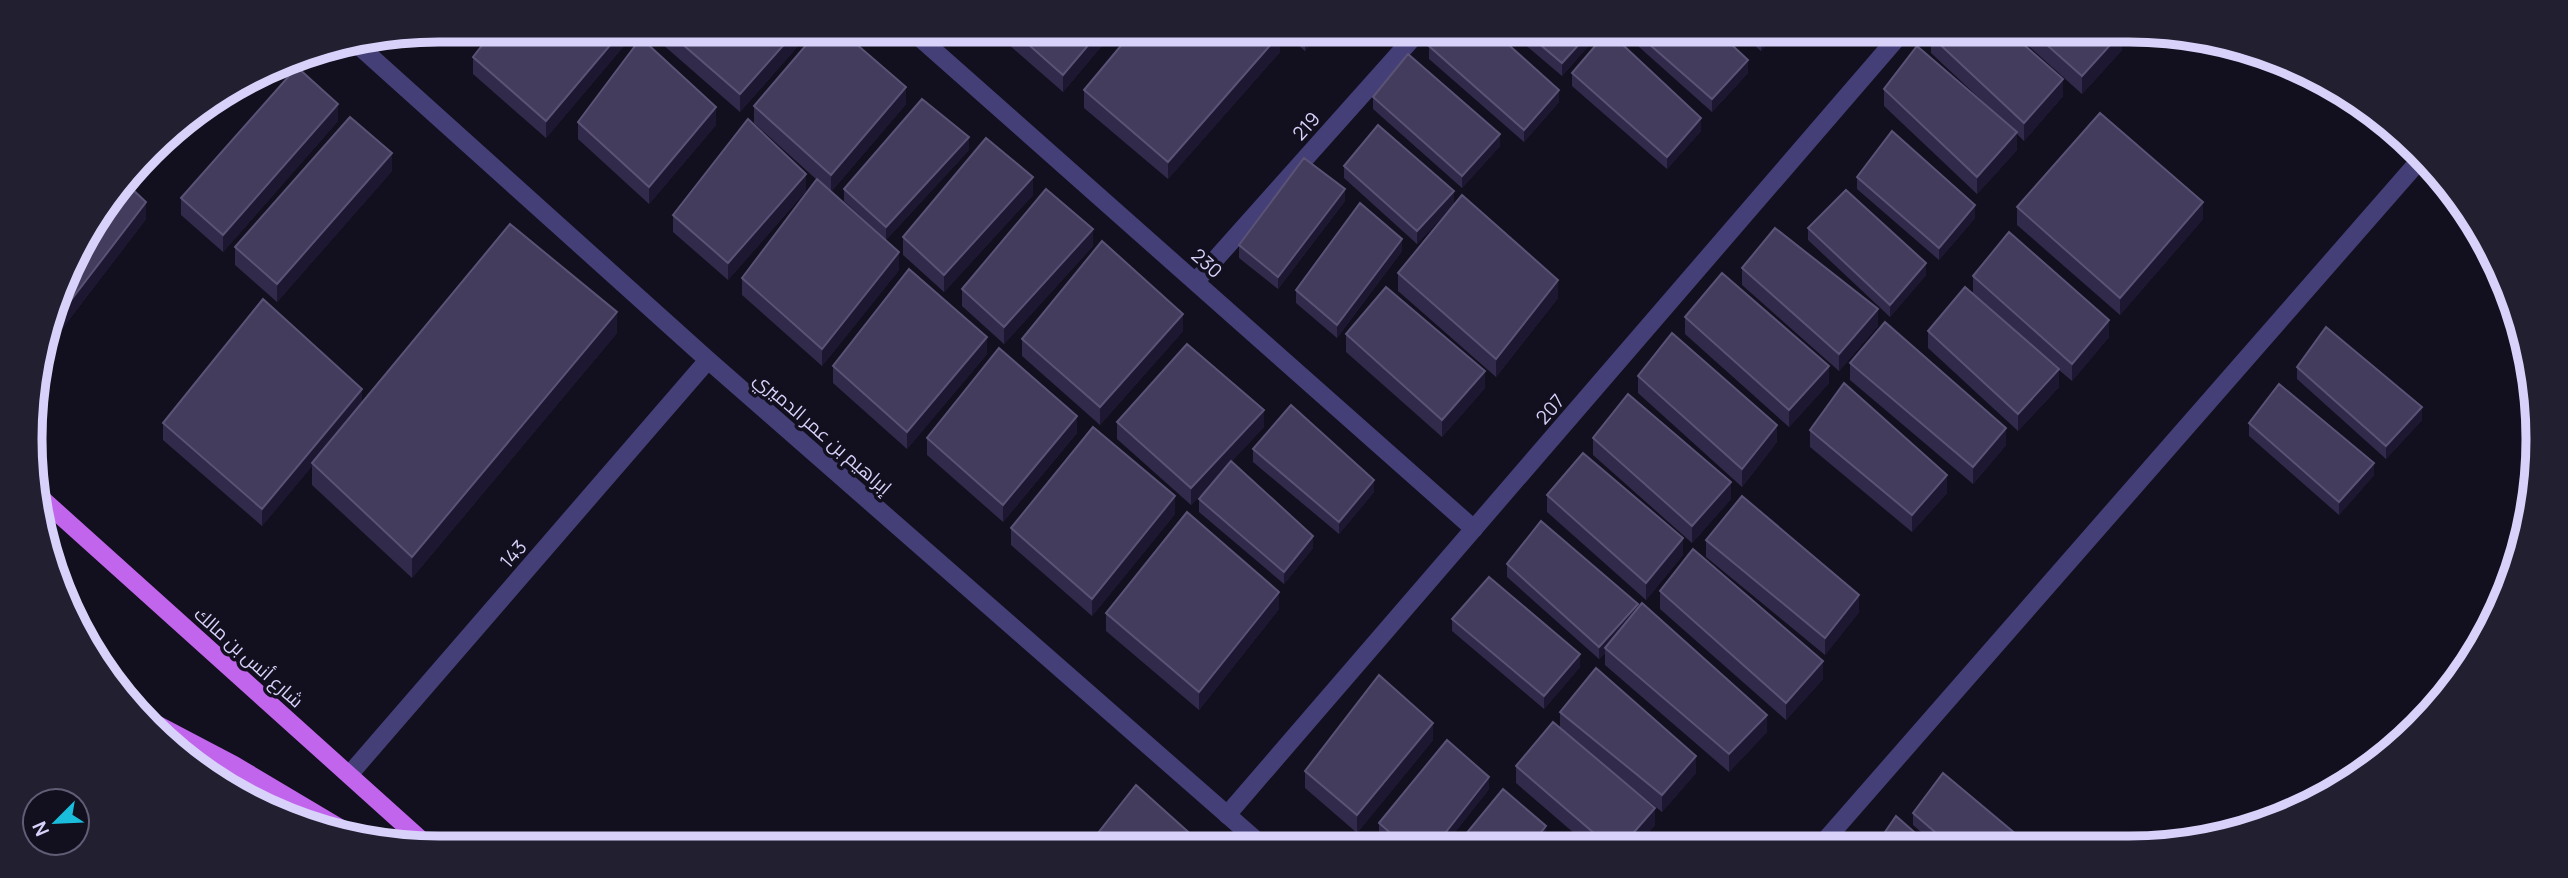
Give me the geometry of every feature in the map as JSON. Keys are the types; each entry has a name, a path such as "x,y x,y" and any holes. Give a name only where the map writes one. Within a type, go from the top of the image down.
{"main road":[{"name":"شارع أنس بن مالك","path":"48,504 416,835"},
{"path":"172,732 246,771 325,819"}],"street":[{"name":"230","path":"932,42 1474,529"},
{"name":"219","path":"1196,281 1409,42"},
{"name":"207","path":"1227,815 1894,42"},
{"name":"إبراهيم بن عمر الدميري","path":"363,50 708,360 1251,836"},
{"path":"1829,836 2416,165"},
{"name":"143","path":"349,775 708,360"}],"building":[{"path":"485,42 613,42 546,121 473,57"},
{"path":"638,42 645,42 716,107 649,187 578,122"},
{"path":"680,42 786,42 740,94"},
{"path":"809,42 854,42 906,87 831,175 754,106"},
{"path":"1026,42 1091,42 1063,75"},
{"path":"1124,42 1273,42 1168,162 1084,90"},
{"path":"1432,42 1505,42 1559,90 1524,130 1429,46"},
{"path":"1537,42 1581,42 1562,63"},
{"path":"1599,42 1620,42 1701,118 1667,157 1572,73"},
{"path":"1647,42 1729,42 1748,60 1712,99"},
{"path":"1937,42 2021,42 2063,79 2024,123"},
{"path":"2044,42 2113,42 2082,76"},
{"path":"1917,46 2017,132 1977,177 1884,89"},
{"path":"1408,54 1500,134 1462,176 1373,97"},
{"path":"298,68 338,104 223,235 181,198 295,69"},
{"path":"922,99 969,137 886,227 844,189"},
{"path":"2100,113 2203,202 2120,298 2017,207"},
{"path":"350,117 392,153 277,284 235,247"},
{"path":"748,119 806,174 728,263 673,215"},
{"path":"1378,125 1454,191 1417,231 1344,166"},
{"path":"1892,131 1975,205 1939,248 1857,177"},
{"path":"986,138 1033,177 944,275 903,237"},
{"path":"1304,158 1345,189 1278,277 1239,245"},
{"path":"817,179 899,252 822,349 742,278"},
{"path":"131,188 146,202 63,310 95,240 124,197"},
{"path":"1046,189 1093,229 1004,327 962,289"},
{"path":"1846,190 1926,263 1890,305 1808,228"},
{"path":"1462,195 1558,280 1496,359 1398,273"},
{"path":"1360,203 1402,239 1337,325 1296,290"},
{"path":"510,224 617,312 412,557 312,463"},
{"path":"1775,228 1878,309 1839,354 1742,268"},
{"path":"2009,232 2109,320 2072,364 1973,276"},
{"path":"1102,241 1183,314 1100,407 1022,339"},
{"path":"909,269 987,337 907,432 833,366"},
{"path":"1722,273 1829,366 1789,410 1685,317"},
{"path":"1386,287 1485,371 1442,420 1346,334"},
{"path":"1965,287 2059,369 2018,414 1928,331"},
{"path":"263,299 362,389 262,509 163,423"},
{"path":"1885,322 2006,428 1973,467 1850,363"},
{"path":"2326,327 2422,407 2386,446 2297,367"},
{"path":"1672,333 1777,425 1742,469 1638,376"},
{"path":"1187,344 1264,410 1191,488 1117,422"},
{"path":"999,348 1077,416 1003,505 927,438"},
{"path":"1844,383 1947,475 1912,515 1810,430"},
{"path":"2279,384 2374,463 2339,502 2249,423"},
{"path":"1628,394 1731,482 1692,526 1593,438"},
{"path":"1291,405 1374,480 1339,522 1253,449"},
{"path":"1093,427 1175,496 1092,599 1011,528"},
{"path":"1583,453 1683,538 1646,583 1547,495"},
{"path":"1231,461 1313,536 1284,572 1199,499"},
{"path":"1742,496 1859,595 1825,638 1706,540"},
{"path":"1187,512 1279,592 1199,692 1106,613"},
{"path":"1541,521 1638,604 1599,647 1507,564"},
{"path":"1693,549 1823,661 1786,703 1660,591"},
{"path":"1489,577 1580,654 1544,696 1452,619"},
{"path":"1642,603 1767,715 1729,754 1605,648"},
{"path":"1596,668 1696,756 1662,795 1560,712"},
{"path":"1379,675 1433,723 1357,815 1305,771"},
{"path":"1553,722 1655,808 1631,836 1597,836 1516,766"},
{"path":"1447,740 1489,777 1443,836 1394,836 1379,823"},
{"path":"1943,773 2018,836 1940,836 1913,813"},
{"path":"1136,785 1193,836 1096,836"},
{"path":"1503,789 1546,826 1538,836 1464,836"},
{"path":"1896,816 1919,836 1882,836"}]}
